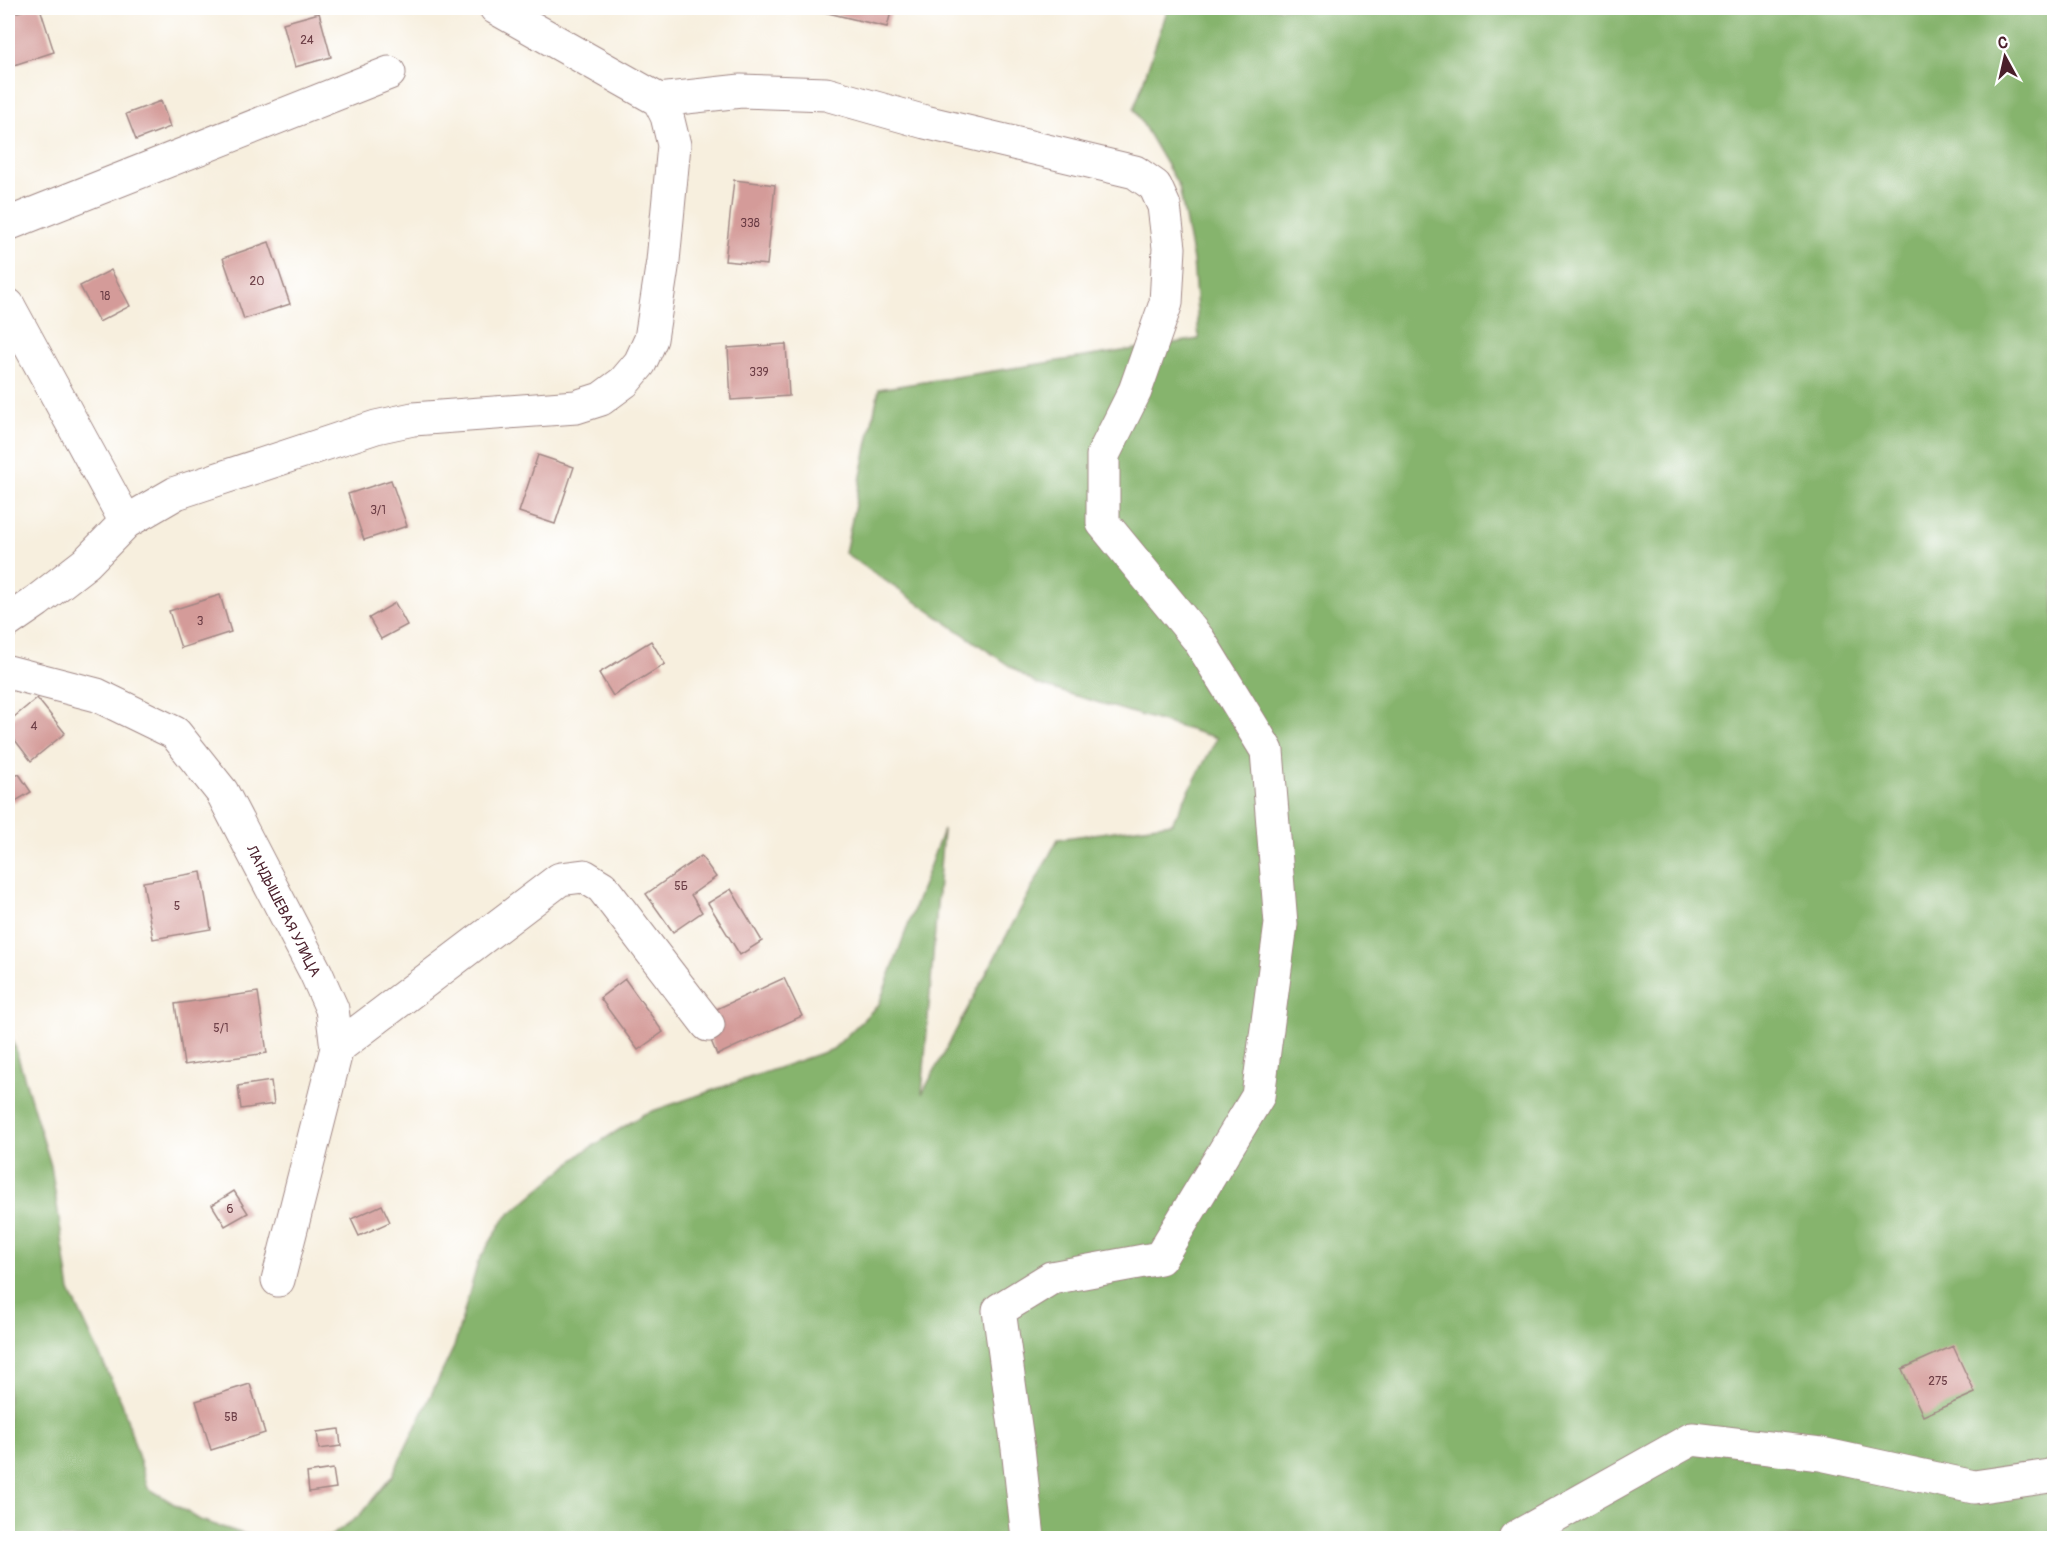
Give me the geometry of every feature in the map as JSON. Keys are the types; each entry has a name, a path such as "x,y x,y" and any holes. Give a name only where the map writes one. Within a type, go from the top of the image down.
{"street":[{"path":"8,621 37,602 86,563 126,522 176,493 376,427 413,419 576,407 601,399 640,363 651,339 663,261 674,145 667,116 659,100 496,8"},
{"path":"8,224 389,72"},
{"path":"659,100 741,91 826,94 925,122 1135,172 1155,186 1164,206 1169,248 1166,303 1135,391 1103,456 1103,523 1199,640 1267,751 1281,924 1258,1096 1160,1258 1051,1278 999,1310 1028,1539"},
{"path":"8,305 126,522"},
{"name":"ЛАНДЫШЕВАЯ УЛИЦА","path":"8,672 97,695 175,734 222,792 316,973 332,1009 338,1048 278,1280"},
{"path":"338,1048 560,879 584,876 602,888 708,1025"},
{"path":"1515,1539 1692,1439 1821,1454 1974,1487 2055,1474"}],"green space":[{"path":"1168,8 2054,8 2054,1538 8,1538 8,1035 15,1047 51,1166 70,1291 122,1403 148,1488 200,1520 253,1537 329,1537 359,1516 392,1476 454,1347 478,1262 504,1219 582,1153 644,1114 833,1049 879,1004 943,830 922,1094 1058,839 1172,823 1217,738 1036,684 845,553 879,389 1199,339 1193,260 1179,186 1134,109"}],"building":[{"path":"40,8 54,52 8,67 8,15"},
{"path":"807,8 892,8 887,27"},
{"path":"319,13 331,57 295,67 283,23"},
{"path":"161,101 170,127 136,140 126,114"},
{"path":"734,180 775,185 767,265 725,261"},
{"path":"269,242 290,304 244,319 223,258"},
{"path":"111,270 130,306 99,322 80,286"},
{"path":"786,344 789,396 731,400 728,348"},
{"path":"538,455 574,467 555,524 519,512"},
{"path":"391,480 407,526 364,540 348,494"},
{"path":"220,595 231,632 181,648 169,611"},
{"path":"395,603 407,625 381,639 369,618"},
{"path":"651,641 665,664 613,696 599,673"},
{"path":"37,698 65,733 31,761 8,731 8,722"},
{"path":"19,774 31,792 14,802 8,793 8,780"},
{"path":"701,856 716,877 691,895 702,912 673,932 646,894"},
{"path":"201,872 211,929 153,939 143,882"},
{"path":"731,889 762,941 740,955 708,903"},
{"path":"784,978 802,1016 717,1055 710,1038 708,1013"},
{"path":"625,979 663,1032 638,1050 600,998"},
{"path":"258,992 267,1053 184,1065 175,1004"},
{"path":"271,1081 274,1104 241,1109 238,1086"},
{"path":"234,1191 248,1213 225,1226 212,1205"},
{"path":"382,1205 390,1222 359,1236 351,1219"},
{"path":"1953,1346 1975,1393 1923,1416 1902,1369"},
{"path":"250,1384 265,1433 211,1450 196,1401"},
{"path":"339,1429 341,1446 319,1449 317,1432"},
{"path":"333,1469 336,1488 309,1492 307,1473"}]}
